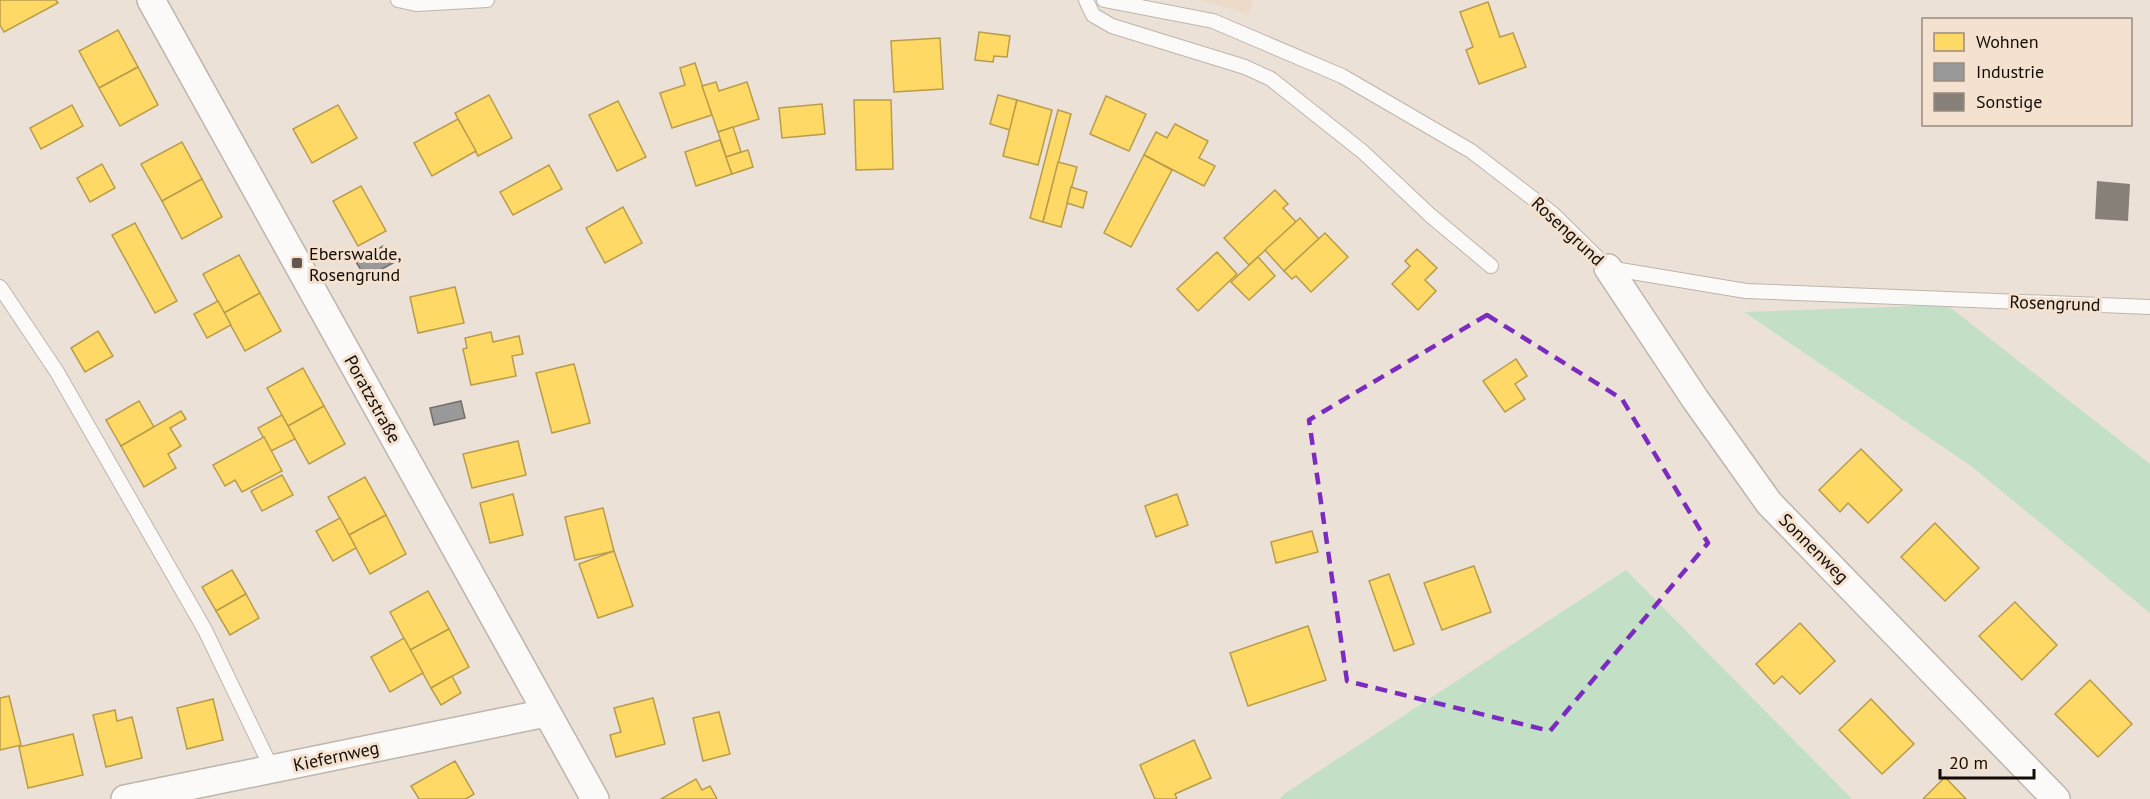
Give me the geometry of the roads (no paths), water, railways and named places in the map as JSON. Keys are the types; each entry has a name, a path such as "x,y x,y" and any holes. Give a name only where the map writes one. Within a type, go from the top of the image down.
{"street":[{"name":"Poratzstraße","path":"150,0 593,798"},
{"name":"Sonnenweg","path":"1608,268 1695,399 1769,503 2056,799"},
{"name":"Kiefernweg","path":"125,799 546,713"}],"lane":[{"path":"398,0 416,4 487,0"},
{"path":"1086,0 1093,15 1112,26 1245,67 1271,79 1363,152 1431,216 1491,266"},
{"name":"Rosengrund","path":"1104,0 1213,21 1342,76 1471,151 1552,213 1608,268 1746,291 2150,307"},
{"path":"0,287 57,372 205,630 272,769"}],"place":[{"name":"Eberswalde, Rosengrund","path":"297,263"}]}
